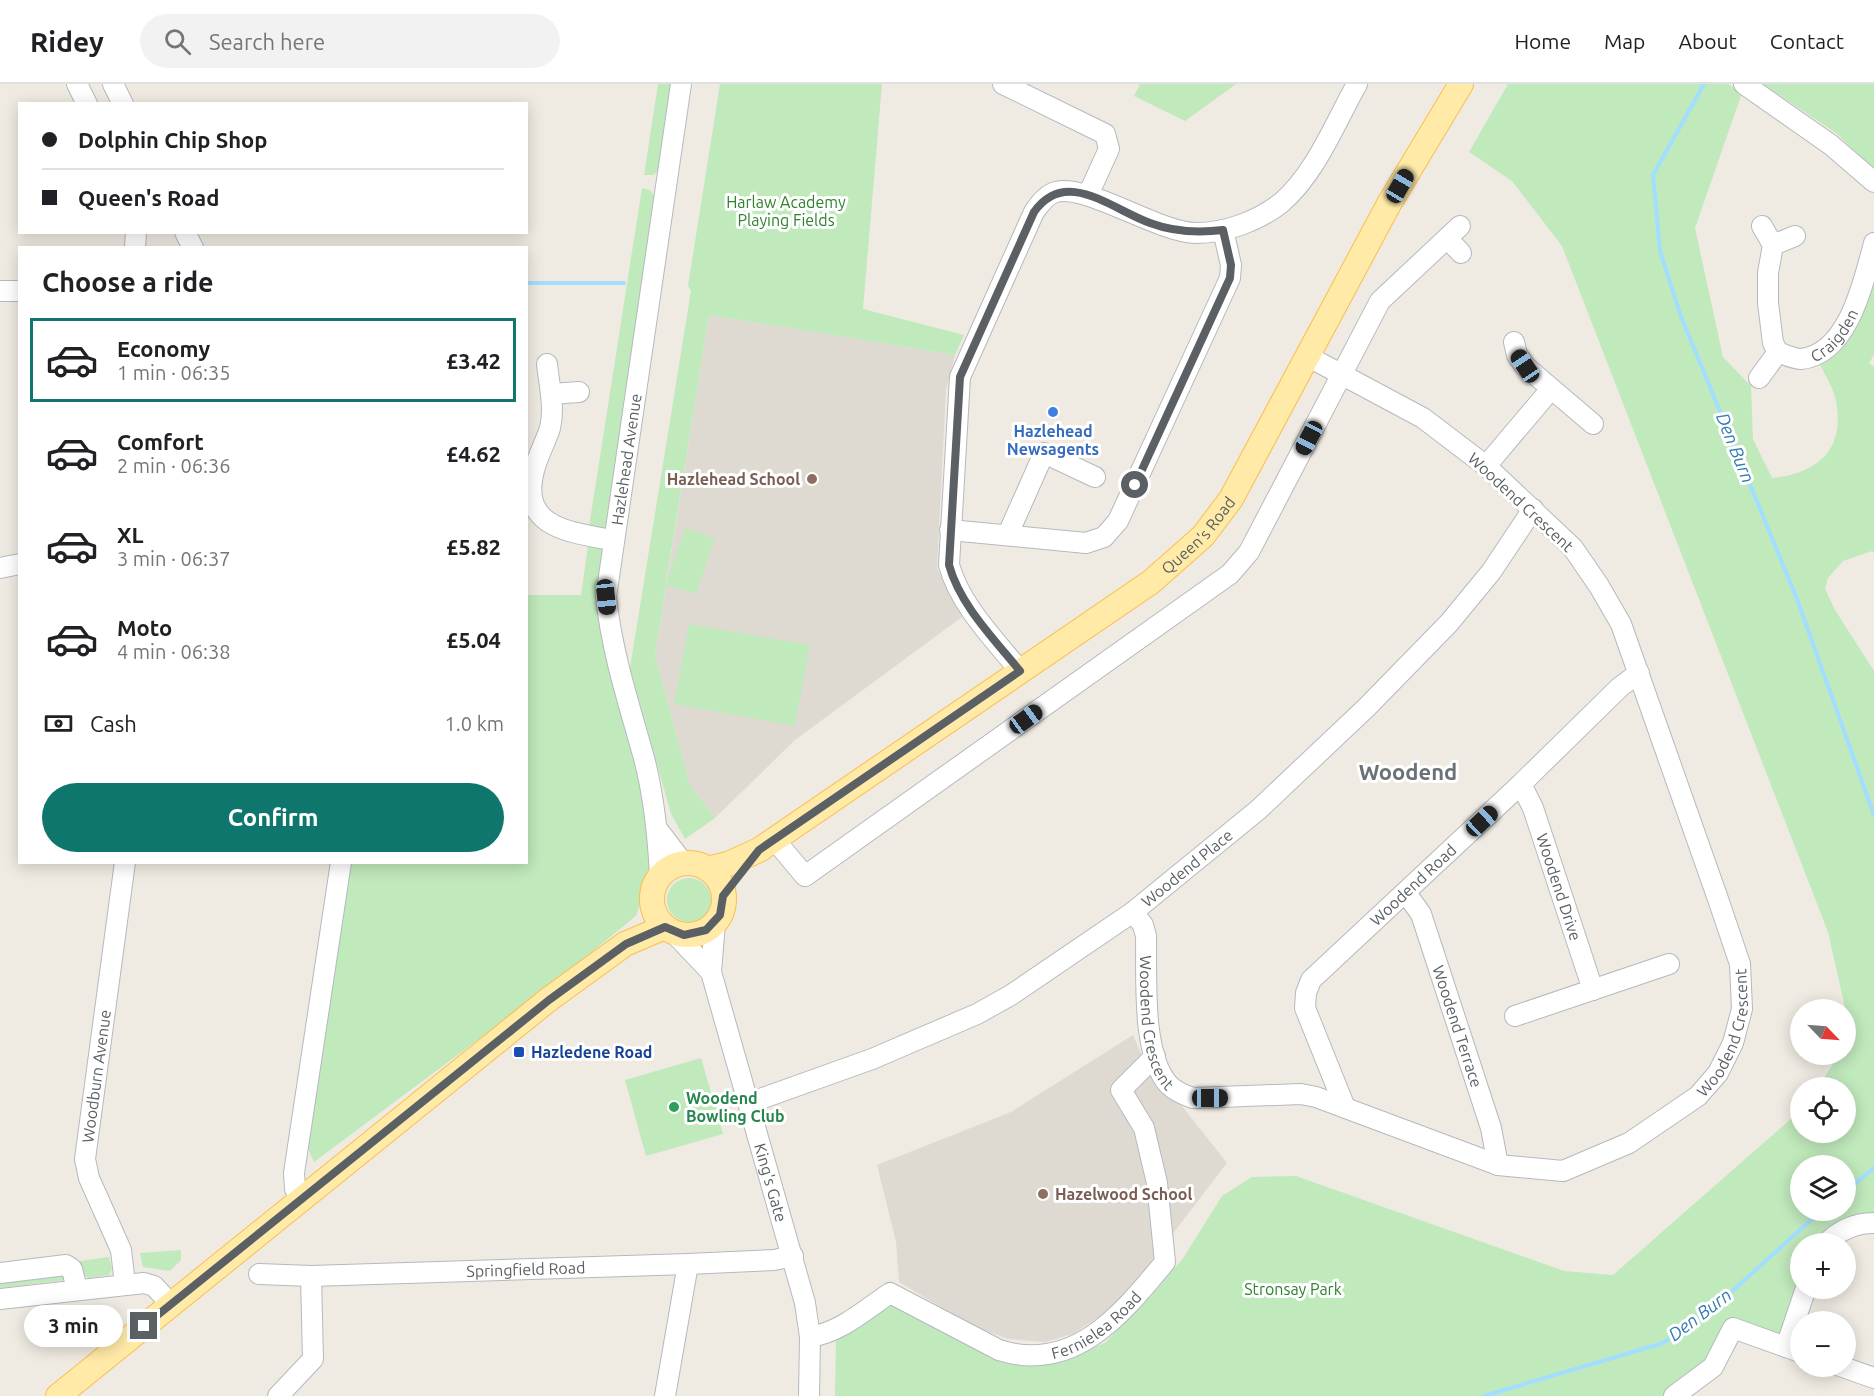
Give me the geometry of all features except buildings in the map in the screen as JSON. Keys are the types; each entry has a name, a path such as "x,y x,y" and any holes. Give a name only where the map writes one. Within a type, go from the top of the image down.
{"main road":[{"name":"Queen's Road","path":"723,896 772,847 1020,671 1151,582 1203,536 1231,499 1390,202 1461,84"},
{"name":"Queen's Road","path":"707,869 728,864 772,847"},
{"path":"58,1396 549,1000 626,944 669,930 695,935 715,923 720,915 723,896 715,876 707,869 696,864 684,864 666,870 660,876 652,892 653,911 669,930"},
{"path":"626,944 652,901"}],"street":[{"path":"77,84 86,102"},
{"path":"113,84 122,102"},
{"name":"Hazlehead Avenue","path":"660,876 658,830 644,760 622,687 609,632 606,597 612,540 681,84"},
{"path":"1003,84 1105,134 1109,149 1088,195"},
{"path":"1020,671 954,583 949,565 950,530 960,377 1034,212 1043,200 1055,192 1070,191 1088,195 1150,223 1195,233 1223,230 1264,215 1298,185 1357,84"},
{"path":"1744,84 1831,145 1874,182"},
{"path":"1762,226 1773,244 1795,236"},
{"path":"950,530 1086,543 1104,537 1118,520 1230,278 1231,265 1223,230"},
{"path":"772,847 806,876 1230,574 1249,552 1380,301 1453,232 1461,253"},
{"name":"Craigden","path":"1773,244 1768,303 1773,343 1778,352 1799,359 1815,355 1830,345 1852,316 1874,243"},
{"path":"0,291 18,291"},
{"path":"1514,342 1517,355 1525,366 1593,424"},
{"name":"Craigden","path":"1760,378 1778,352"},
{"name":"Woodend Crescent","path":"1133,912 1143,925 1146,936 1149,1022 1155,1056 1169,1085 1180,1094 1193,1098 1301,1094 1344,1105 1498,1165 1563,1172 1629,1143 1698,1096 1718,1073 1733,1042 1742,1009 1740,964 1621,624 1599,586 1573,549 1486,466 1423,418 1307,356"},
{"path":"547,364 551,394 550,427 530,486 532,500 540,515 562,531 612,540"},
{"path":"1486,466 1551,390"},
{"path":"551,394 579,392"},
{"path":"1008,534 1044,453 1095,477"},
{"name":"Woodend Place","path":"749,1103 872,1059 977,1014 1011,995 1133,912 1258,810 1366,708 1449,623 1491,572 1533,509"},
{"path":"0,568 18,564"},
{"name":"Woodend Road","path":"1344,1105 1305,1008 1306,993 1311,980 1521,784 1620,687 1639,673"},
{"name":"Woodend Drive","path":"1521,784 1533,808 1593,990"},
{"name":"Hazlehead Avenue","path":"658,830 684,864"},
{"name":"Woodburn Avenue","path":"125,864 85,1159 89,1178 121,1250 125,1284"},
{"path":"311,1191 308,1170 298,1149 341,864"},
{"name":"Woodend Terrace","path":"1406,893 1421,914 1491,1128 1498,1165"},
{"name":"King's Gate","path":"715,923 711,972 793,1256 810,1337 809,1396"},
{"name":"King's Gate","path":"669,930 711,972"},
{"path":"1523,1009 1593,990 1659,963"},
{"name":"Fernielea Road","path":"810,1337 835,1330 890,1293 982,1342 1017,1356 1057,1354 1095,1335 1129,1306 1165,1262 1157,1182 1144,1128 1121,1090 1155,1056"},
{"path":"1840,1233 1863,1223 1874,1223"},
{"name":"Springfield Road","path":"259,1274 311,1276 688,1264 774,1260 793,1256"},
{"path":"665,1396 688,1264"},
{"path":"0,1273 66,1265 72,1269 77,1290"},
{"path":"278,1396 313,1359 311,1276"},
{"path":"0,1299 144,1283 154,1286 171,1304"},
{"path":"1674,1396 1713,1367 1733,1328 1790,1349"},
{"path":"1856,1372 1874,1378"}],"shaded area":[{"name":"Hazlehead School","path":"709,315 955,355 946,390 937,568 962,617 795,740 715,818 690,785 655,656"},
{"name":"Hazelwood School","path":"1133,1035 1151,1077 1182,1106 1227,1163 1141,1275 1111,1309 1073,1334 1045,1342 1008,1339 971,1325 899,1282 896,1242 877,1165 1011,1112"}],"green space":[{"path":"658,84 677,84 661,169 653,175 644,175"},
{"name":"Harlaw Academy Playing Fields","path":"720,84 882,84 863,309 964,335 955,355 709,315 666,584 685,528 715,538 696,594 666,585 655,656 690,785 715,818 685,839 671,814 630,668 691,291 688,286"},
{"path":"1140,84 1236,84 1185,121 1134,96"},
{"name":"Stronsay Park","path":"1508,84 1728,84 1742,93 1695,228 1723,357 1751,386 1753,439 1772,478 1804,470 1826,454 1833,443 1838,415 1835,397 1815,355 1830,345 1874,241 1874,355 1869,363 1874,367 1874,553 1872,551 1843,561 1828,578 1825,589 1835,610 1874,671 1874,1215 1840,1233 1790,1233 1790,1299 1797,1299 1794,1311 1790,1311 1787,1337 1734,1317 1708,1363 1661,1396 835,1396 836,1341 897,1301 930,1318 1056,1361 1105,1343 1182,1260 1222,1196 1252,1177 1296,1176 1564,1271 1613,1275 1790,1120 1790,1143 1856,1143 1856,1077 1825,1077 1832,1065 1856,1065 1856,999 1843,999 1828,932 1562,246 1512,181 1469,152"},
{"path":"1763,84 1874,84 1874,169 1836,133"},
{"path":"642,188 650,190 656,198 610,529 589,527"},
{"path":"588,546 606,549 599,606 659,849 636,916 550,986 314,1162 305,1142 346,864 528,864 528,595 581,595"},
{"path":"689,624 810,645 795,726 674,704"},
{"path":"689,878 704,885 711,900 704,915 689,922 674,915 667,900 674,885"},
{"name":"Woodend Bowling Club","path":"701,1058 723,1134 646,1156 625,1080"},
{"path":"181,1250 181,1260 170,1271 143,1267 140,1253"},
{"path":"109,1257 112,1269 109,1275 89,1278 83,1275 80,1261"},
{"path":"64,1272 66,1280 0,1288 0,1279"}],"waterway":[{"name":"Den Burn","path":"1704,84 1653,175 1660,251 1680,314 1797,599 1874,815"},
{"path":"528,283 624,283"},
{"name":"Den Burn","path":"1856,1183 1874,1168"},
{"name":"Den Burn","path":"1484,1396 1663,1343 1718,1304 1810,1221"}],"place":[{"name":"Hazlehead Newsagents","path":"1053,412"},
{"name":"Hazlehead School","path":"812,479"},
{"name":"Hazledene Road","path":"519,1052"},
{"name":"Woodend Bowling Club","path":"674,1107"},
{"name":"Hazelwood School","path":"1043,1194"}],"district":[{"name":"Woodend","path":"1408,772"}],"route":[{"path":"144,1326 549,1000 626,944 665,927 674,933 684,935 695,935 706,930 715,923 720,915 723,896 759,850 1020,671 954,583 949,565 960,377 1034,212 1043,200 1055,192 1070,191 1088,195 1150,223 1195,233 1223,230 1231,265 1230,278 1135,485"}]}
